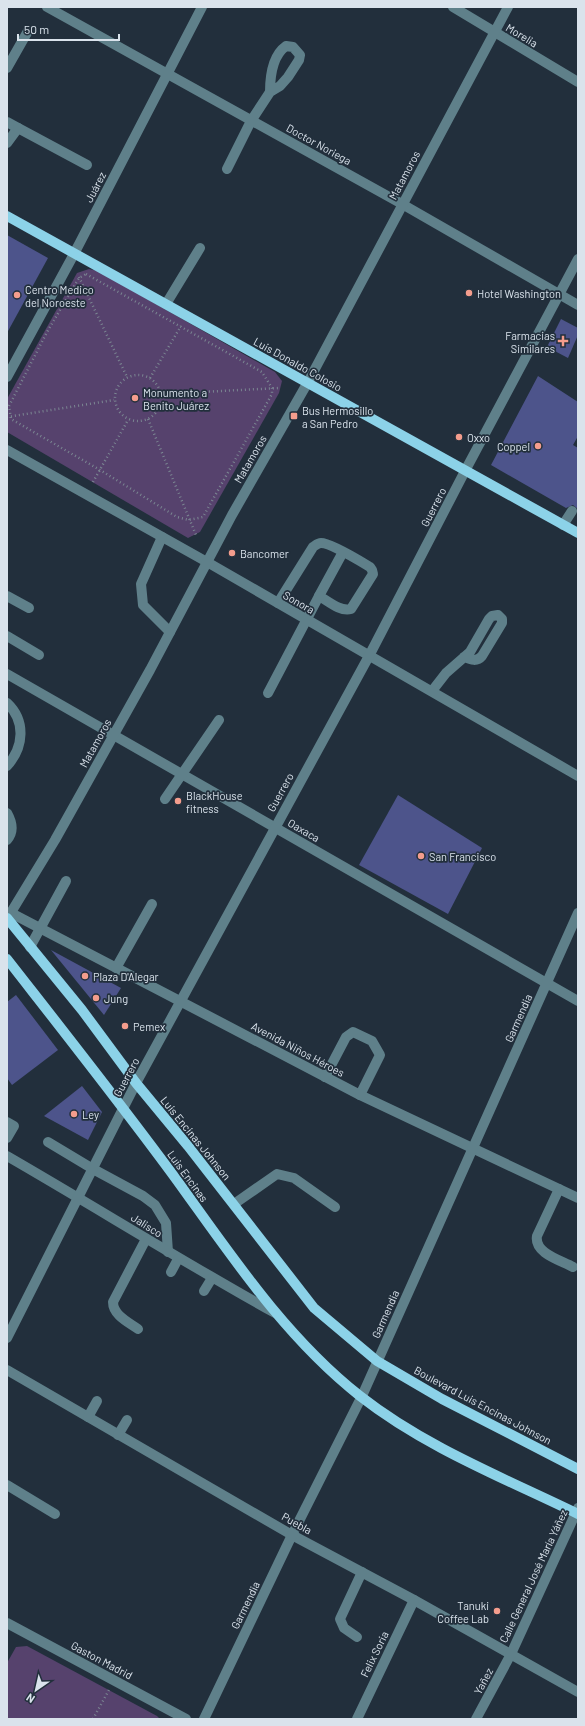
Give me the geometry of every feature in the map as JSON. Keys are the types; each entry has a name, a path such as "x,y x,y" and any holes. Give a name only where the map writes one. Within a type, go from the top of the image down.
{"main road":[{"name":"Luis Donaldo Colosio","path":"7,216 578,533"},
{"name":"Luis Encinas Johnson","path":"8,917 30,947 82,1010 136,1083 234,1204 314,1308 377,1361"},
{"name":"Luis Encinas","path":"7,959 123,1108 276,1313 336,1376 361,1397"},
{"name":"Boulevard Luis Encinas Johnson","path":"377,1361 442,1399 578,1469"},
{"path":"361,1397 398,1422 450,1453 577,1512"}],"street":[{"name":"Doctor Noriega","path":"46,7 402,204 578,305"},
{"name":"Juárez","path":"7,377 74,254 202,7"},
{"name":"Morelia","path":"453,7 578,82"},
{"name":"Matamoros","path":"8,917 55,840 207,562 308,382 508,7"},
{"path":"7,68 28,31"},
{"path":"227,169 251,121 270,92"},
{"path":"7,122 87,165"},
{"path":"7,143 18,128"},
{"path":"166,304 200,248"},
{"name":"Guerrero","path":"7,1338 136,1083 369,656 465,471 578,259"},
{"name":"Sonora","path":"7,450 207,562 578,776"},
{"path":"563,525 572,511"},
{"path":"162,537 142,584 143,604 170,632"},
{"path":"278,603 313,547 318,543 322,542 343,552 370,567 372,570 373,574 370,580 351,609 347,610 341,608 319,596"},
{"path":"268,693 343,552"},
{"path":"7,596 29,608"},
{"path":"7,636 39,655"},
{"path":"432,691 446,673 464,658"},
{"name":"Oaxaca","path":"7,674 578,1001"},
{"path":"7,703 18,717 21,728 21,738 19,744 7,766"},
{"path":"165,799 219,720"},
{"path":"7,813 12,821 12,830 7,840"},
{"path":"30,947 66,881"},
{"path":"116,968 152,904"},
{"name":"Garmendia","path":"204,1719 292,1535 361,1397 578,913"},
{"name":"Avenida Niños Héroes","path":"8,917 40,928 360,1095 578,1198"},
{"path":"325,1077 346,1037 353,1032 372,1041 380,1055 360,1095"},
{"path":"7,1122 14,1126 7,1138"},
{"path":"48,1142 93,1169 143,1196 155,1205 166,1223 168,1252"},
{"name":"Jalisco","path":"7,1156 178,1259 276,1313"},
{"path":"234,1204 277,1174 294,1178 335,1207"},
{"path":"559,1189 537,1236 536,1242 539,1248 573,1267"},
{"path":"138,1329 115,1312 113,1302 146,1239"},
{"path":"171,1272 178,1259"},
{"path":"204,1291 212,1278"},
{"name":"Puebla","path":"7,1370 292,1535 414,1600 578,1692"},
{"path":"88,1417 97,1401"},
{"path":"118,1435 127,1420"},
{"path":"7,1485 55,1514"},
{"name":"Calle General José María Yáñez","path":"511,1654 577,1512"},
{"path":"357,1637 344,1628 340,1619 362,1572"},
{"name":"Felix Soria","path":"357,1719 414,1600"},
{"name":"Gaston Madrid","path":"8,1627 186,1719"},
{"name":"Yañez","path":"476,1719 511,1654"}],"path":[{"path":"77,273 127,377"},
{"path":"86,274 262,372 272,388 272,394 203,517 189,520 177,517 100,470 8,417 9,406 47,332 79,278 86,274"},
{"path":"150,378 184,321"},
{"path":"139,375 150,378 156,383 161,394 159,409 148,419 135,422 128,420 118,412 114,400 117,387 127,377 139,375"},
{"path":"161,394 280,388"},
{"path":"8,417 114,400"},
{"path":"148,419 196,535"},
{"path":"93,482 128,420"},
{"path":"93,1719 108,1690"}],"shaded area":[{"path":"89,269 98,271 275,372 282,381 279,393 200,532 188,538 7,432 7,399 77,273"},
{"path":"27,1646 160,1719 7,1719 7,1663 16,1647"}],"building":[{"name":"Centro Medico del Noroeste","path":"7,235 48,258 7,333"},
{"name":"Farmacias Similares","path":"561,319 578,328 578,335 568,358 547,347"},
{"name":"Coppel","path":"538,376 578,402 578,436 573,445 578,448 578,509 573,505 566,508 491,465"},
{"name":"San Francisco","path":"398,795 482,848 448,914 359,865"},
{"name":"Plaza D'Alegar","path":"51,950 121,988 104,1015"},
{"path":"16,995 58,1050 12,1085 7,1078 7,1002"},
{"name":"Ley","path":"82,1086 102,1112 88,1140 44,1116"}],"place":[{"name":"Hotel Washington","path":"469,293"},
{"name":"Centro Medico del Noroeste","path":"17,295"},
{"name":"Farmacias Similares","path":"563,341"},
{"name":"Monumento a Benito Juárez","path":"135,398"},
{"name":"Bus Hermosillo a San Pedro","path":"294,416"},
{"name":"Oxxo","path":"459,437"},
{"name":"Coppel","path":"538,446"},
{"name":"Bancomer","path":"232,553"},
{"name":"BlackHouse fitness","path":"178,801"},
{"name":"San Francisco","path":"421,856"},
{"name":"Plaza D'Alegar","path":"85,976"},
{"name":"Jung","path":"96,998"},
{"name":"Pemex","path":"125,1026"},
{"name":"Ley","path":"74,1114"},
{"name":"Tanuki Coffee Lab","path":"497,1611"}]}
